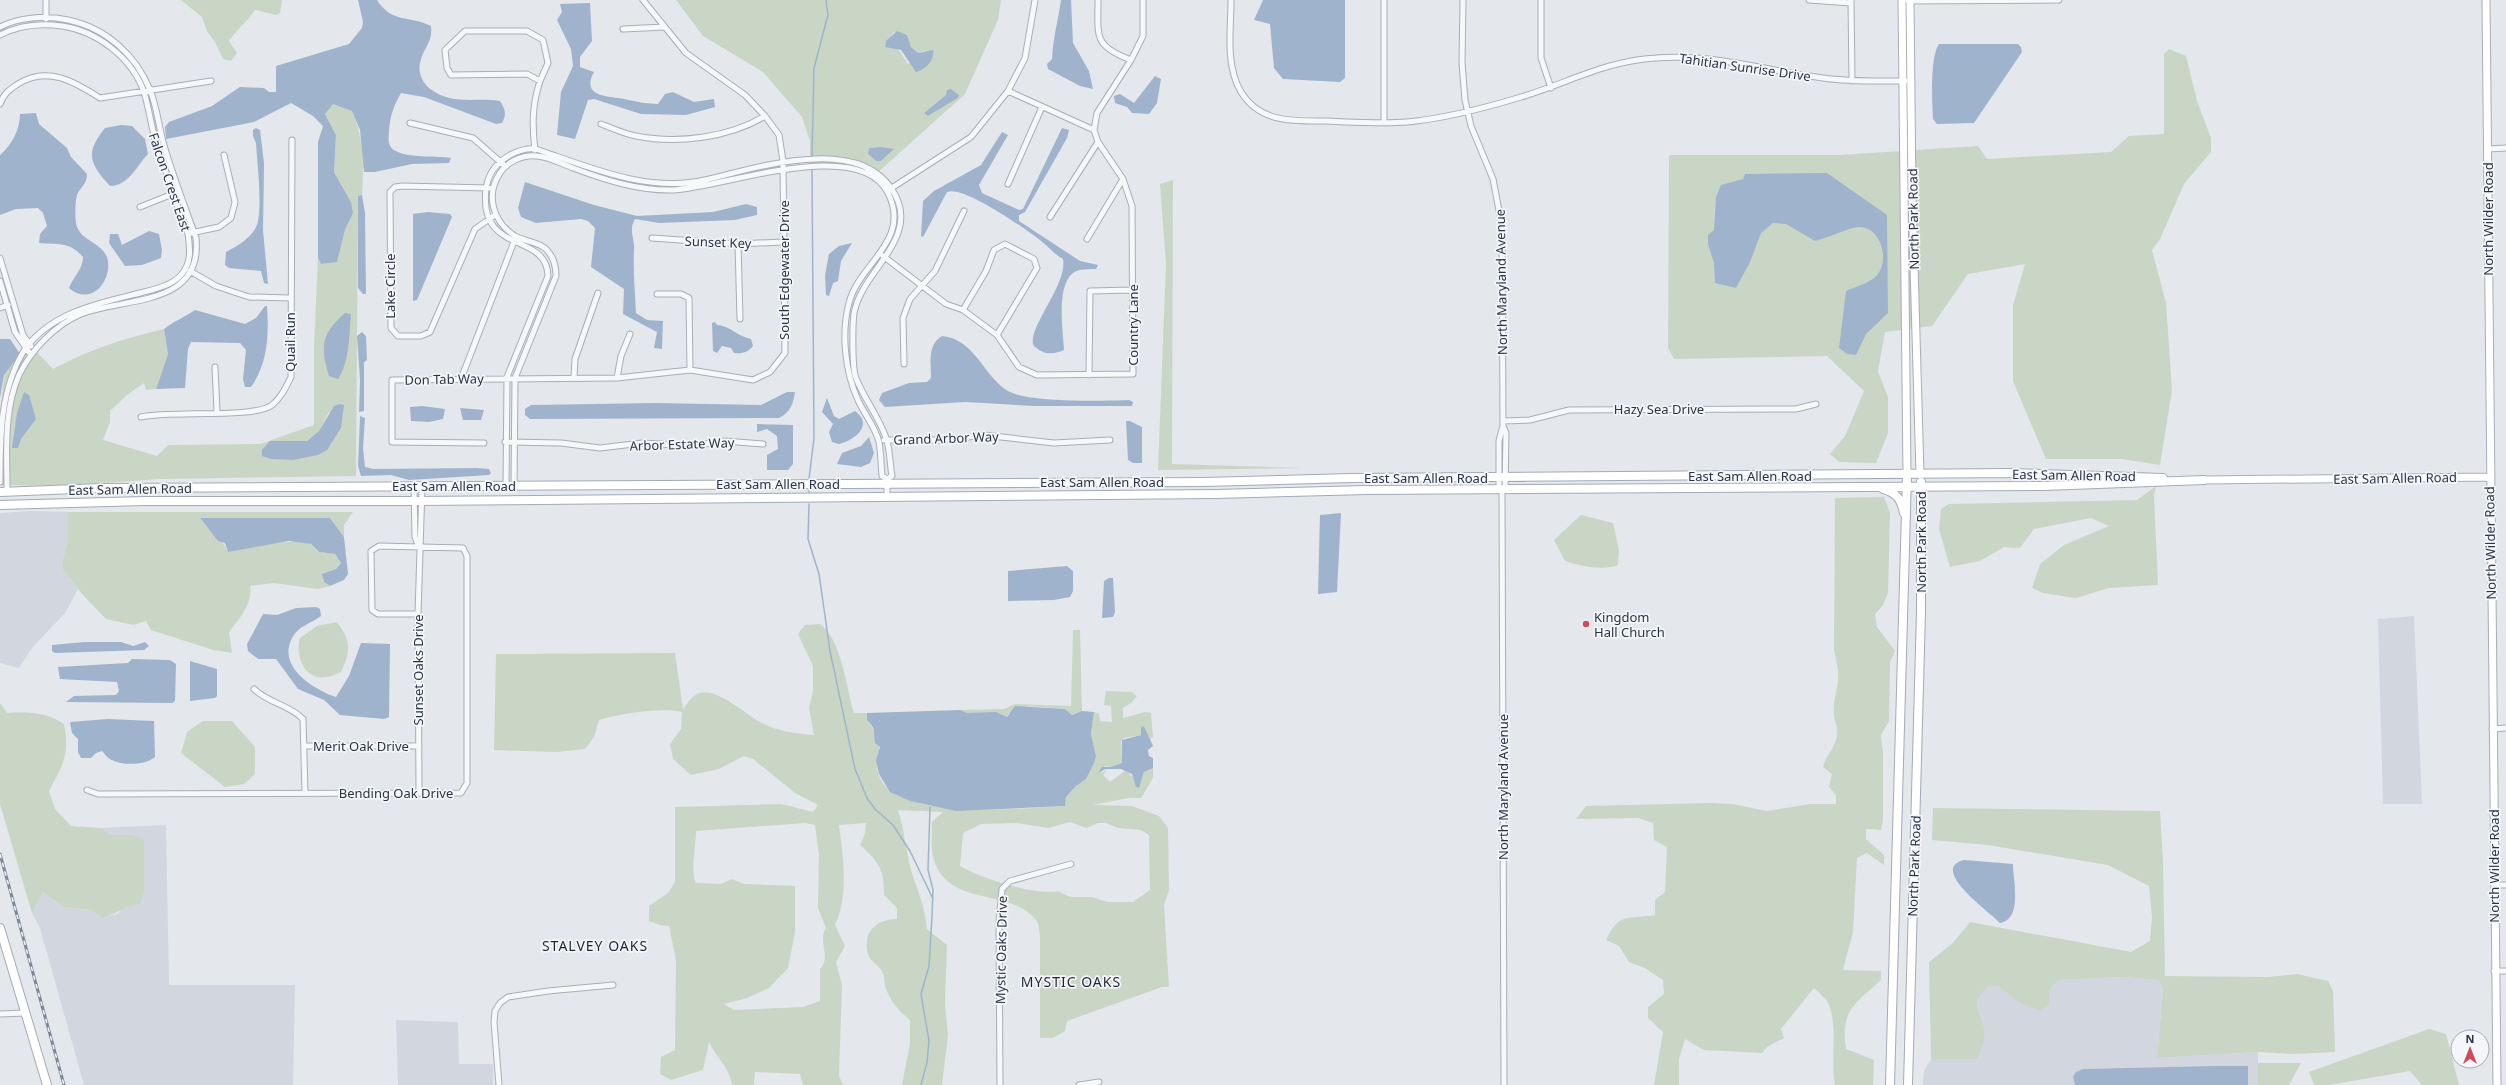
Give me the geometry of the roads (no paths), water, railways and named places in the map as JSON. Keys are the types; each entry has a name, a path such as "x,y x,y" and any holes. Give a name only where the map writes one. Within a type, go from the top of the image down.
{"main road":[{"name":"East Sam Allen Road","path":"4,492 102,488 418,487 887,481 1920,474 2077,474 2204,480"},
{"name":"North Park Road","path":"1908,1085 1921,612 1920,474"},
{"name":"North Park Road","path":"1890,1085 1907,523 1907,475"},
{"name":"East Sam Allen Road","path":"0,505 144,501 418,501 2060,486 2204,480"},
{"path":"1876,488 1891,492 1900,498 1907,523"},
{"path":"0,928 3,947 47,1085"}],"street":[{"path":"46,0 46,24"},
{"name":"South Edgewater Drive","path":"507,377 618,378 690,370 753,380 770,372 785,353 783,161 779,135 765,116 745,95 686,53 643,0"},
{"path":"889,190 971,137 1008,91 1025,58 1035,0"},
{"path":"1098,0 1098,31 1101,43 1114,54 1131,60"},
{"path":"1008,91 1094,130 1097,113 1131,60 1142,36 1143,0"},
{"name":"Tahitian Sunrise Drive","path":"1231,0 1232,71 1242,93 1258,110 1286,120 1384,122 1419,120 1520,98 1551,88 1585,72 1625,62 1656,58 1718,61 1852,81 1911,81"},
{"path":"1384,0 1384,122"},
{"name":"North Maryland Avenue","path":"1463,0 1463,82 1467,110 1471,126 1492,178 1500,208 1503,423 1499,441 1502,477 1504,1085"},
{"path":"1541,0 1541,58 1551,88"},
{"path":"1809,0 1851,1 1852,81"},
{"name":"North Park Road","path":"1910,0 1915,336 1920,474"},
{"path":"1902,1 2059,0"},
{"name":"North Wilder Road","path":"2486,0 2494,971 2497,1085"},
{"name":"North Park Road","path":"1902,1 1907,475"},
{"name":"Falcon Crest East","path":"0,27 18,20 46,17 74,21 104,34 123,49 136,63 151,90 161,134 180,191 191,233 190,256 186,268"},
{"name":"Falcon Crest East","path":"0,35 14,29 46,24 82,31 100,40 125,62 144,92 154,136 173,193 197,248 192,272"},
{"path":"623,29 665,27"},
{"path":"536,156 532,124 534,99 548,63 543,40 527,31 465,31 444,50 447,68 451,75 527,74 540,81"},
{"path":"100,40 104,34"},
{"path":"0,104 4,93 26,79 50,74 75,83 100,98 211,81"},
{"path":"1008,184 1042,107"},
{"path":"601,124 635,136 670,140 709,136 750,125 765,116"},
{"path":"410,123 473,138 505,166"},
{"name":"Country Lane","path":"880,253 924,285 946,304 963,310 997,335 1020,367 1037,375 1133,374 1132,206 1123,179 1098,142 1094,130"},
{"path":"154,136 161,134"},
{"name":"Quail Run","path":"141,417 152,415 217,412 251,413 271,406 282,394 291,377 290,298 292,140"},
{"path":"1050,217 1098,142"},
{"path":"2488,149 2506,148"},
{"path":"510,486 505,456 507,377 548,276 548,266 533,250 514,242 497,232 488,219 486,188 490,173 500,161 516,152 535,149 630,179 665,183 699,181 783,161 827,160 853,162 866,165 882,180 900,204 900,227 895,242 886,258 861,291 854,310 854,340 855,376 872,411 881,458 882,476 887,481 887,496"},
{"path":"191,233 219,227 231,218 235,202 225,166 224,155"},
{"path":"510,486 513,456 515,378 556,276 556,264 545,248 516,236 502,225 495,215 492,189 505,166 520,157 536,156 606,180 645,188 665,190 703,187 783,168 853,168 882,180"},
{"path":"827,160 828,167"},
{"path":"853,162 853,168"},
{"path":"1087,239 1123,179"},
{"path":"665,183 665,190"},
{"name":"Lake Circle","path":"492,189 398,186 390,192 391,328 398,336 421,336 430,332 475,229 495,215"},
{"path":"887,481 892,476 887,440 866,414 858,401 849,376 846,316 854,287 890,239 894,222 893,206 889,190"},
{"path":"140,207 180,191"},
{"path":"904,364 904,318 910,299 935,271 964,211"},
{"path":"460,379 516,236"},
{"name":"Sunset Key","path":"652,238 738,244 784,242"},
{"path":"738,244 740,319"},
{"path":"963,310 986,271 994,250 1005,244 1034,259 1036,268 997,335"},
{"path":"544,260 551,256"},
{"path":"0,258 23,335 30,344 33,353"},
{"path":"0,482 1,418 7,387 26,349 57,320 76,310 169,284 176,280 186,268 216,286 249,297 290,298"},
{"path":"4,492 8,419 15,386 33,353 58,329 81,314 174,289 192,272"},
{"path":"0,281 15,332 26,349 33,353"},
{"path":"1089,375 1090,291 1133,290"},
{"path":"139,293 141,299"},
{"path":"574,378 575,358 598,293"},
{"path":"657,294 681,294 689,298 690,370"},
{"path":"0,308 13,303"},
{"path":"618,378 621,356 630,334"},
{"path":"847,340 854,340"},
{"path":"215,367 217,412"},
{"name":"Don Tab Way","path":"484,443 392,442 392,380 507,377"},
{"name":"Hazy Sea Drive","path":"1503,423 1530,420 1570,410 1796,409 1816,404"},
{"path":"866,414 872,411"},
{"path":"1,418 8,419"},
{"name":"Grand Arbor Way","path":"878,441 945,440 984,435 1054,443 1110,440"},
{"name":"Arbor Estate Way","path":"505,442 561,443 600,448 642,442 692,446 724,441 763,444"},
{"path":"505,456 513,456"},
{"path":"881,458 889,457"},
{"name":"East Sam Allen Road","path":"2204,480 2489,477"},
{"name":"Sunset Oaks Drive","path":"418,487 418,501"},
{"name":"Sunset Oaks Drive","path":"418,487 415,537 419,547 419,793"},
{"path":"418,614 378,614 372,610 370,556 372,549 379,546 419,547"},
{"name":"Bending Oak Drive","path":"87,790 98,794 461,793 467,783 467,553 463,548 456,546 419,547"},
{"path":"254,689 262,698 300,717 304,725 305,793"},
{"path":"2492,728 2506,728"},
{"name":"Merit Oak Drive","path":"305,746 418,746"},
{"name":"Mystic Oaks Drive","path":"1000,1085 999,922 1002,889 1010,881 1071,864"},
{"path":"2494,885 2506,885"},
{"path":"2494,971 2506,971"},
{"path":"499,1085 494,1022 495,1011 500,1003 508,997 548,991 614,985"},
{"path":"0,1014 25,1013"},
{"path":"1079,1085 1098,1082"}],"water":[{"path":"358,0 377,0 383,8 395,16 431,26 431,37 421,58 420,66 421,77 429,88 438,94 455,99 500,101 505,114 502,123 496,124 424,97 401,93 394,106 390,120 389,143 392,148 398,152 416,156 451,158 449,163 412,164 375,172 364,172 360,130 352,111 333,104 325,114 336,135 334,172 351,202 353,213 345,230 337,262 321,264 318,258 318,142 323,126 313,116 291,103 254,122 166,139 165,127 169,122 212,106 240,87 264,88 269,92 276,92 276,66 349,44 362,28 363,22"},
{"path":"1061,0 1071,0 1073,43 1089,71 1093,89 1080,86 1048,69 1047,64 1052,59 1054,37"},
{"path":"1263,0 1345,0 1345,78 1340,82 1283,79 1274,68 1270,24 1254,20"},
{"path":"590,3 592,41 580,57 580,67 594,72 590,85 592,89 600,95 643,103 658,104 665,94 673,92 694,102 714,99 715,107 686,115 641,114 594,99 588,100 575,139 557,135 561,92 573,66 571,49 557,20 562,12 560,4"},
{"path":"897,31 907,35 911,47 918,53 933,50 931,61 926,67 916,72 901,50 885,47 886,41"},
{"path":"1939,44 2018,44 2021,47 2022,52 1974,123 1937,124 1933,119 1933,69 1936,50"},
{"path":"1155,76 1161,79 1157,103 1149,114 1132,113 1127,107 1115,103 1114,96 1120,94 1134,103"},
{"path":"951,89 959,95 958,98 928,116 924,113 946,95 947,90"},
{"path":"36,113 39,124 67,148 71,157 87,174 86,181 77,195 75,209 76,223 82,234 106,255 108,270 106,277 97,290 84,295 69,288 80,269 83,257 73,248 68,246 39,243 40,234 47,226 43,213 38,208 16,209 0,215 0,155 12,142 19,125 20,114"},
{"path":"121,125 132,126 145,139 148,154 127,179 122,183 110,186 94,164 92,151 94,144 105,128"},
{"path":"256,128 260,130 264,163 263,230 268,284 264,283 261,271 229,268 225,265 226,252 246,240 255,229 258,222 260,201 256,143 253,136 253,130"},
{"path":"1062,128 1069,130 1067,138 1025,212 1019,215 1019,221 1080,261 1098,265 1096,269 1080,270 1072,274 1066,282 1063,292 1062,305 1064,350 1056,353 1045,353 1034,346 1033,339 1035,329 1054,294 1059,281 1063,270 1063,259 1021,226 994,209 966,195 955,192 947,192 923,237 921,236 923,201 934,191 981,165 1002,132 1008,135 979,185 982,193 1019,210 1023,209"},
{"path":"882,147 894,149 881,161 876,161 868,154 869,148"},
{"path":"1827,173 1887,215 1888,313 1866,334 1856,355 1847,354 1839,348 1846,291 1871,280 1879,272 1882,265 1882,248 1874,233 1859,227 1815,241 1786,224 1773,223 1761,233 1750,262 1736,288 1715,283 1714,263 1708,244 1708,235 1714,230 1716,197 1721,185 1743,179 1745,174"},
{"path":"525,182 594,205 637,216 713,212 746,204 757,207 757,215 735,220 659,223 635,219 632,231 634,246 636,313 647,320 663,321 662,349 654,348 657,332 623,314 624,289 591,267 595,228 588,221 581,219 536,223 521,217 518,208"},
{"path":"362,195 365,213 366,294 363,294 358,288 358,196"},
{"path":"428,212 450,214 452,217 417,300 413,301 413,214"},
{"path":"149,231 159,234 162,250 161,258 142,265 125,266 109,243 110,234 118,234 122,245"},
{"path":"852,243 841,261 838,281 833,283 829,296 826,295 825,275 829,254 839,246"},
{"path":"265,306 267,306 268,317 266,348 261,368 251,387 245,387 243,379 246,350 240,343 191,342 188,349 185,388 156,389 168,354 164,329 195,310 245,324 256,318"},
{"path":"345,313 351,314 349,339 345,364 338,379 329,376 324,356 324,348 327,334 331,327"},
{"path":"715,322 717,325 726,327 746,338 751,339 753,346 743,353 734,353 731,348 722,346 717,353 713,351 712,323"},
{"path":"362,332 366,336 367,360 364,362 364,411 359,412 360,380 357,336"},
{"path":"942,336 963,344 971,351 999,384 1008,391 1018,395 1032,398 1066,400 1129,400 1133,402 1132,406 1035,406 965,402 885,407 879,400 882,393 909,383 927,382 931,378 932,349 937,340"},
{"path":"0,339 10,339 20,354 4,375 0,398"},
{"path":"24,392 29,395 36,419 21,439 18,448 12,448 17,413"},
{"path":"787,392 795,392 791,407 783,416 779,418 530,419 525,415 525,409 531,405 655,403 761,405"},
{"path":"827,398 834,416 839,419 855,411 863,422 863,427 856,435 839,444 832,442 829,432 833,424 822,412"},
{"path":"340,404 344,405 341,428 327,450 318,455 293,460 271,459 262,456 262,450 270,441 307,441 319,431 334,406"},
{"path":"422,406 445,409 443,419 429,422 411,421 410,407"},
{"path":"460,408 484,410 481,420 463,420"},
{"path":"360,416 365,418 363,448 365,467 373,469 476,468 489,469 491,473 489,475 409,480 391,475 361,476 358,466"},
{"path":"1126,421 1130,421 1142,427 1142,463 1133,463 1128,460"},
{"path":"757,424 793,425 793,464 788,470 767,470 767,455 778,449 777,436 767,429 757,432"},
{"path":"869,437 874,453 870,463 861,467 837,464 842,453 861,446"},
{"path":"1341,513 1337,592 1318,594 1320,515"},
{"path":"200,518 330,518 344,537 348,574 344,580 330,586 324,582 322,574 336,569 341,563 335,554 319,552 311,544 289,541 228,552 225,543 218,541"},
{"path":"1067,566 1073,571 1073,591 1070,597 1054,600 1008,601 1008,571"},
{"path":"1109,578 1113,578 1115,612 1113,617 1102,618 1104,581"},
{"path":"316,607 320,609 321,616 298,630 292,638 289,649 289,658 293,667 308,682 336,697 349,676 361,643 390,644 389,717 384,719 340,715 324,700 298,689 276,659 258,659 248,651 247,644 263,614 277,615 296,608"},
{"path":"85,642 121,642 133,646 145,642 149,646 144,650 55,653 52,651 52,645"},
{"path":"132,659 170,660 176,664 175,701 172,703 66,702 74,696 116,695 119,691 117,682 60,679 58,667 128,663"},
{"path":"190,661 217,669 217,696 215,698 190,701"},
{"path":"1015,706 1065,709 1072,715 1082,711 1094,712 1091,734 1096,756 1094,763 1086,779 1075,787 1066,797 1065,806 956,811 910,801 890,792 879,774 876,760 880,747 875,743 874,731 867,720 867,713 960,710 967,713 996,712 1007,717"},
{"path":"108,719 154,721 155,757 146,762 128,764 117,762 108,758 102,751 96,753 91,758 81,758 78,752 78,739 72,733 70,722"},
{"path":"1144,726 1153,746 1148,750 1149,756 1153,758 1153,768 1144,772 1139,788 1136,787 1132,774 1121,769 1105,769 1098,773 1102,767 1111,767 1122,763 1122,740 1141,735 1141,727"},
{"path":"1964,860 2013,864 2015,898 2012,914 2007,920 2000,923 1975,901 1957,881 1953,872 1955,865"},
{"path":"2248,1066 2248,1085 2075,1085 2073,1077 2076,1072 2083,1069"}],"waterway":[{"path":"812,157 814,68 828,15 826,0"},
{"path":"809,479 814,438 812,170"},
{"path":"809,489 809,494"},
{"path":"809,504 808,539 819,574 830,651 855,769 867,798 875,809 893,825 910,851 933,899"},
{"path":"921,1085 927,1062 929,1041 921,994 929,966 932,916 933,890 928,870 930,807"}],"railway":[{"path":"0,854 64,1085"}],"place":[{"name":"Kingdom Hall Church","path":"1586,624"}],"district":[{"name":"STALVEY OAKS","path":"595,946"},
{"name":"MYSTIC OAKS","path":"1071,982"}]}
